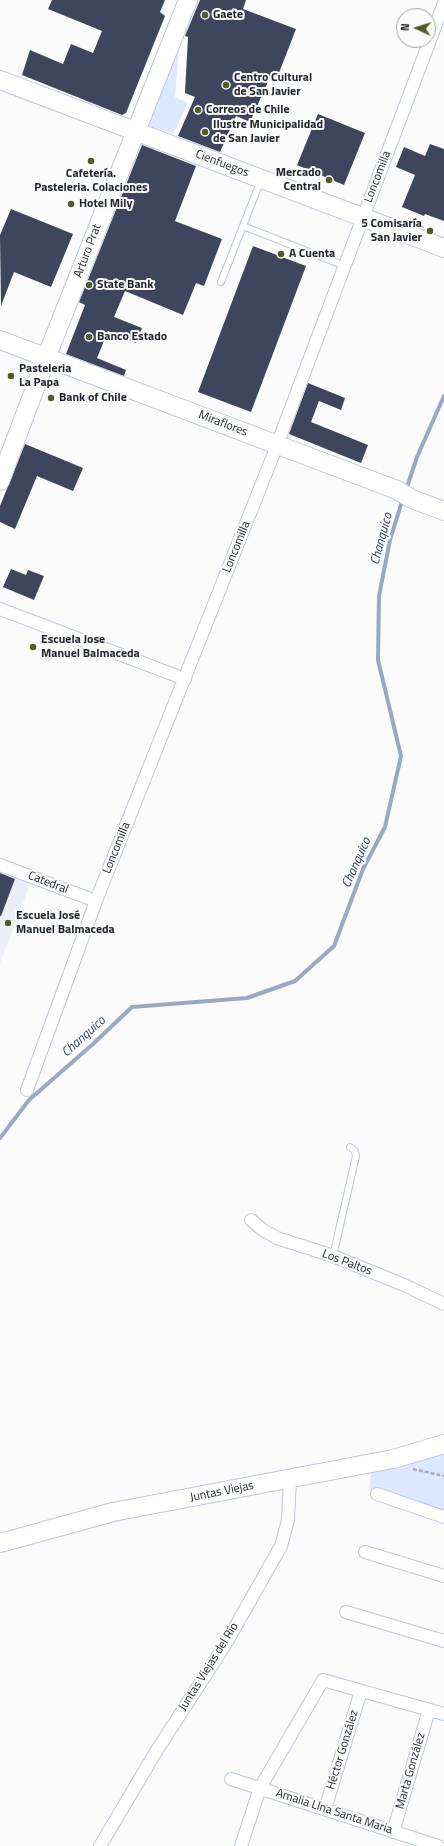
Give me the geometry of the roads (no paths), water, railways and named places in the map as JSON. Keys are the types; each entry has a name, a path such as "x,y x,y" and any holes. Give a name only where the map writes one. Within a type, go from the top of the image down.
{"street":[{"name":"Arturo Prat","path":"0,481 135,131 188,0"},
{"name":"Loncomilla","path":"27,1090 96,901 277,444 444,3"},
{"name":"Cienfuegos","path":"0,80 444,248"},
{"name":"Miraflores","path":"0,340 277,444 405,494 444,511"},
{"path":"0,610 185,679"},
{"name":"Catedral","path":"0,865 96,901"},
{"name":"Los Paltos","path":"251,1220 263,1230 277,1238 333,1256 404,1285 444,1304"},
{"name":"Juntas Viejas","path":"0,1543 113,1512 393,1459 444,1444"},
{"name":"Juntas Viejas del Río","path":"100,1846 157,1750 225,1645 281,1546 288,1520 290,1479"},
{"path":"377,1494 444,1517"},
{"path":"365,1552 444,1576"},
{"path":"346,1612 444,1642"},
{"path":"241,1846 260,1788 323,1680 444,1714"},
{"name":"Héctor González","path":"325,1810 361,1691"},
{"name":"Marta González","path":"394,1832 429,1710"},
{"name":"Amalia Llna Santa Maria","path":"231,1779 438,1846"}],"lane":[{"path":"221,282 262,179"},
{"path":"243,226 345,266"},
{"path":"333,1256 356,1156 355,1151 350,1147"}],"waterway":[{"name":"Chanquico","path":"406,490 417,457 444,396"},
{"name":"Chanquico","path":"0,1138 29,1100 93,1044 132,1007 247,998 295,981 334,946 363,869 385,827 401,756 378,660 379,596 390,540 403,498"}],"place":[{"name":"Gaete","path":"205,15"},
{"name":"Centro Cultural de San Javier","path":"226,85"},
{"name":"Correos de Chile","path":"198,110"},
{"name":"Ilustre Municipalidad de San Javier","path":"205,132"},
{"name":"Cafetería. Pasteleria. Colaciones","path":"91,161"},
{"name":"Mercado Central","path":"329,180"},
{"name":"Hotel Mily","path":"71,204"},
{"name":"5 Comisaría San Javier","path":"430,231"},
{"name":"A Cuenta","path":"281,254"},
{"name":"State Bank","path":"89,285"},
{"name":"Banco Estado","path":"89,337"},
{"name":"Pasteleria La Papa","path":"11,376"},
{"name":"Bank of Chile","path":"51,398"},
{"name":"Escuela Jose Manuel Balmaceda","path":"33,647"},
{"name":"Escuela José Manuel Balmaceda","path":"8,923"}]}
